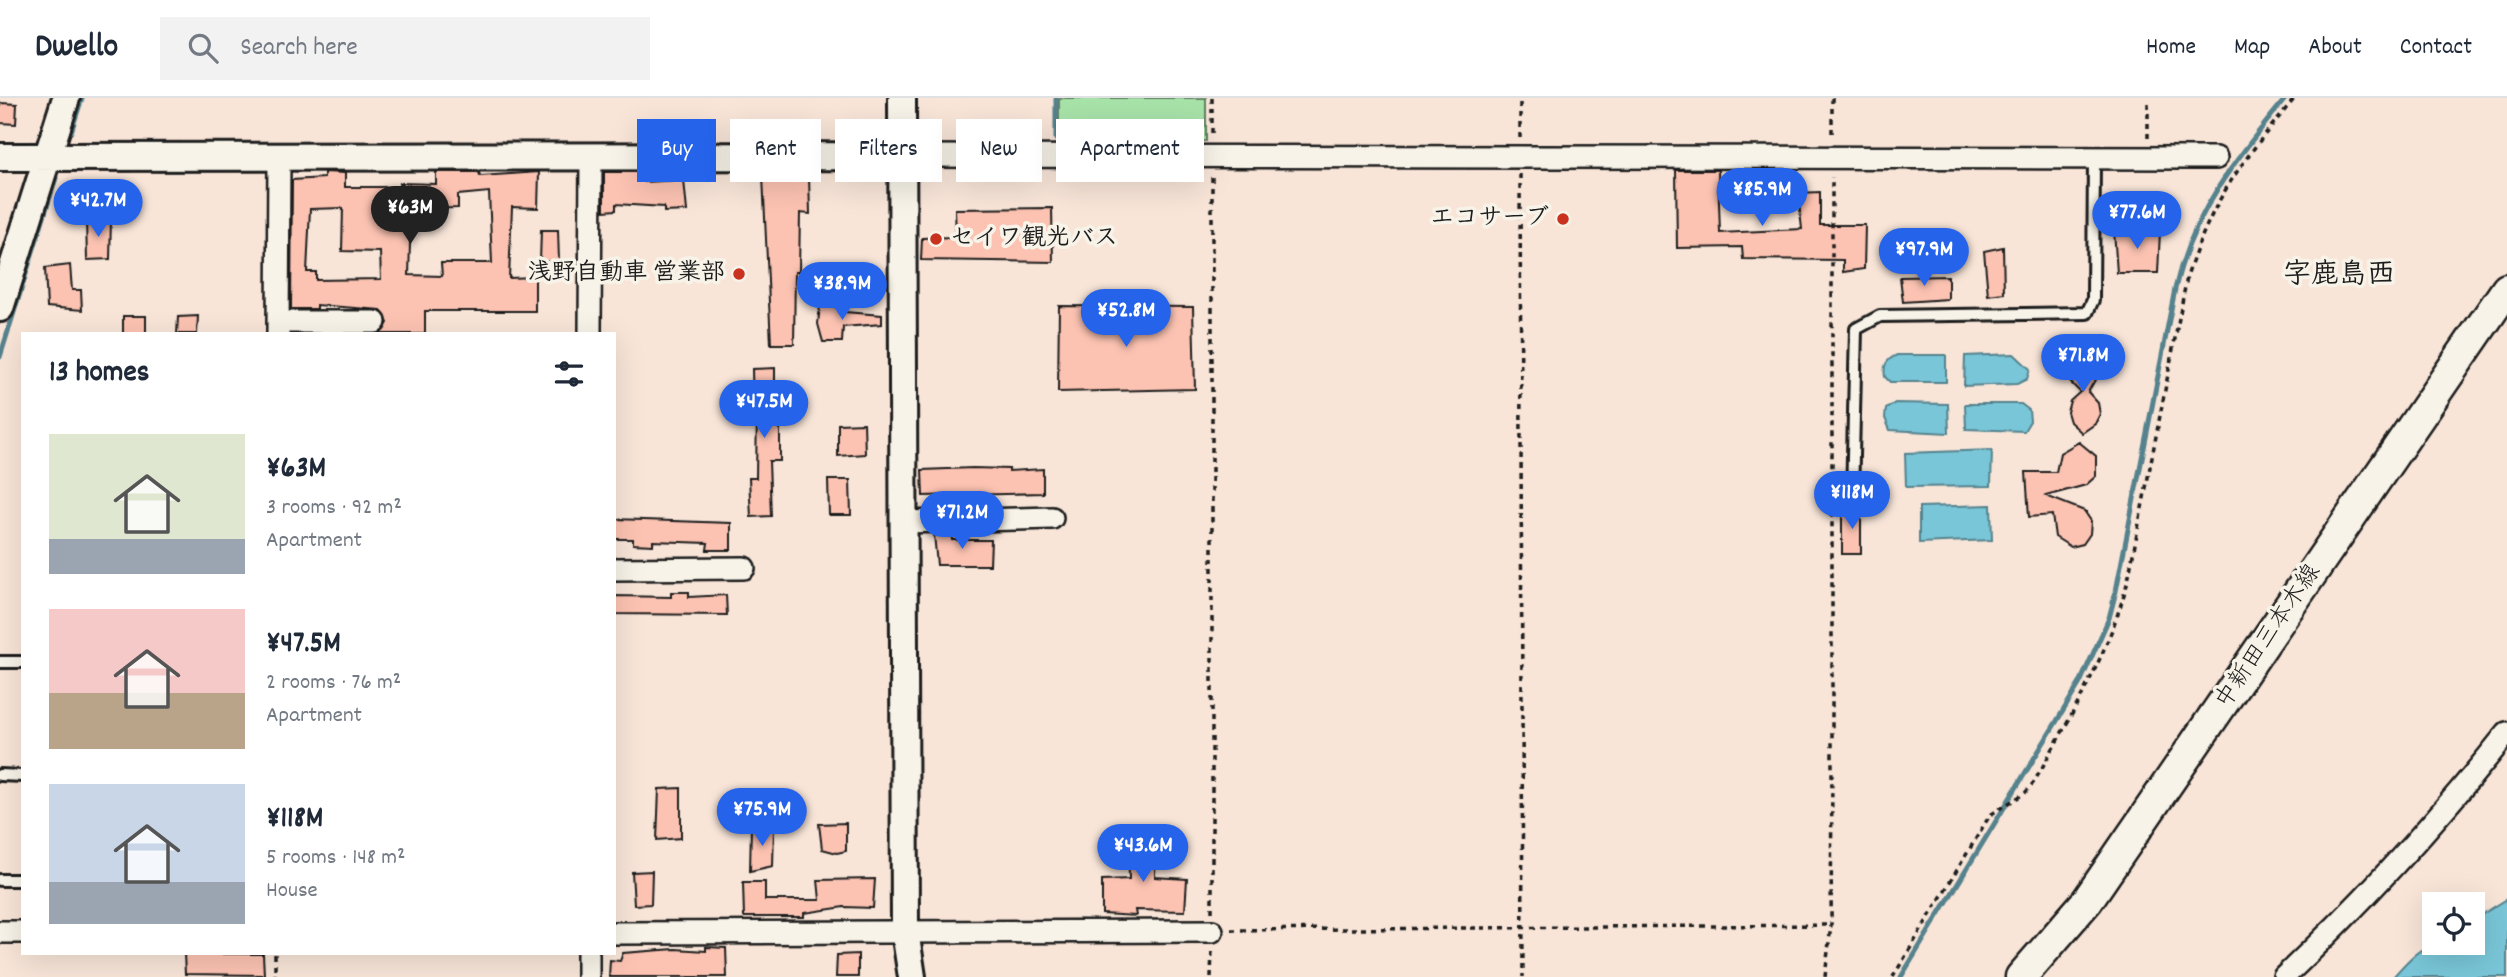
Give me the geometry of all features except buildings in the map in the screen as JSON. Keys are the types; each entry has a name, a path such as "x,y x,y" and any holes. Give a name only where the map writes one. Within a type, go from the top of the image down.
{"main road":[{"name":"中新田三本木線","path":"2021,977 2087,901 2507,289"}],"street":[{"path":"0,308 66,98"},
{"path":"902,98 902,119"},
{"path":"0,157 835,156"},
{"path":"942,156 2216,158"},
{"path":"279,158 278,328 376,322"},
{"path":"590,158 590,332"},
{"path":"902,182 905,930 912,977"},
{"path":"904,522 1052,518"},
{"path":"616,569 744,568"},
{"path":"2284,977 2351,913 2439,819 2507,733"},
{"path":"616,933 1212,931"},
{"path":"0,932 21,932"},
{"path":"588,955 588,977"}],"lane":[{"path":"1852,498 1856,329 1880,316 2087,313 2093,300 2094,158"},
{"path":"0,662 21,662"},
{"path":"0,775 21,776"},
{"path":"0,880 21,880"}],"path":[{"path":"1211,977 1212,98"},
{"path":"1520,98 1523,977"},
{"path":"1825,977 1831,925 1832,98"},
{"path":"2148,98 2148,158"},
{"path":"1892,977 1990,815 2034,782 2099,665 2117,623 2128,580 2187,277 2211,210 2241,161 2295,98"},
{"path":"1212,931 1831,925"},
{"path":"275,955 275,977"}],"green space":[{"path":"1059,98 1206,98 1206,141 1204,119 1059,119"}],"water":[{"path":"2014,354 2030,369 2027,379 2017,384 1964,386 1965,356"},
{"path":"1897,355 1946,355 1946,382 1890,382 1885,377 1884,369 1888,361"},
{"path":"1895,403 1948,404 1949,433 1890,430 1885,418 1886,409"},
{"path":"1965,404 2021,404 2029,410 2030,421 2024,431 1966,429"},
{"path":"1992,450 1991,486 1906,487 1905,453"},
{"path":"1991,505 1992,540 1919,543 1919,507"},
{"path":"2507,899 2507,977 2393,977 2422,949 2422,955 2485,955 2485,913"}],"waterway":[{"path":"71,132 82,98"},
{"path":"1056,98 1056,119"},
{"path":"1901,977 2080,683 2109,618 2175,289 2183,261 2218,187 2286,98"},
{"path":"0,357 56,178"}],"place":[{"name":"エコサーブ","path":"1563,219"},
{"name":"セイワ観光バス","path":"936,239"},
{"name":"浅野自動車 営業部","path":"739,274"}],"district":[{"name":"字鹿島西","path":"2339,277"}]}
